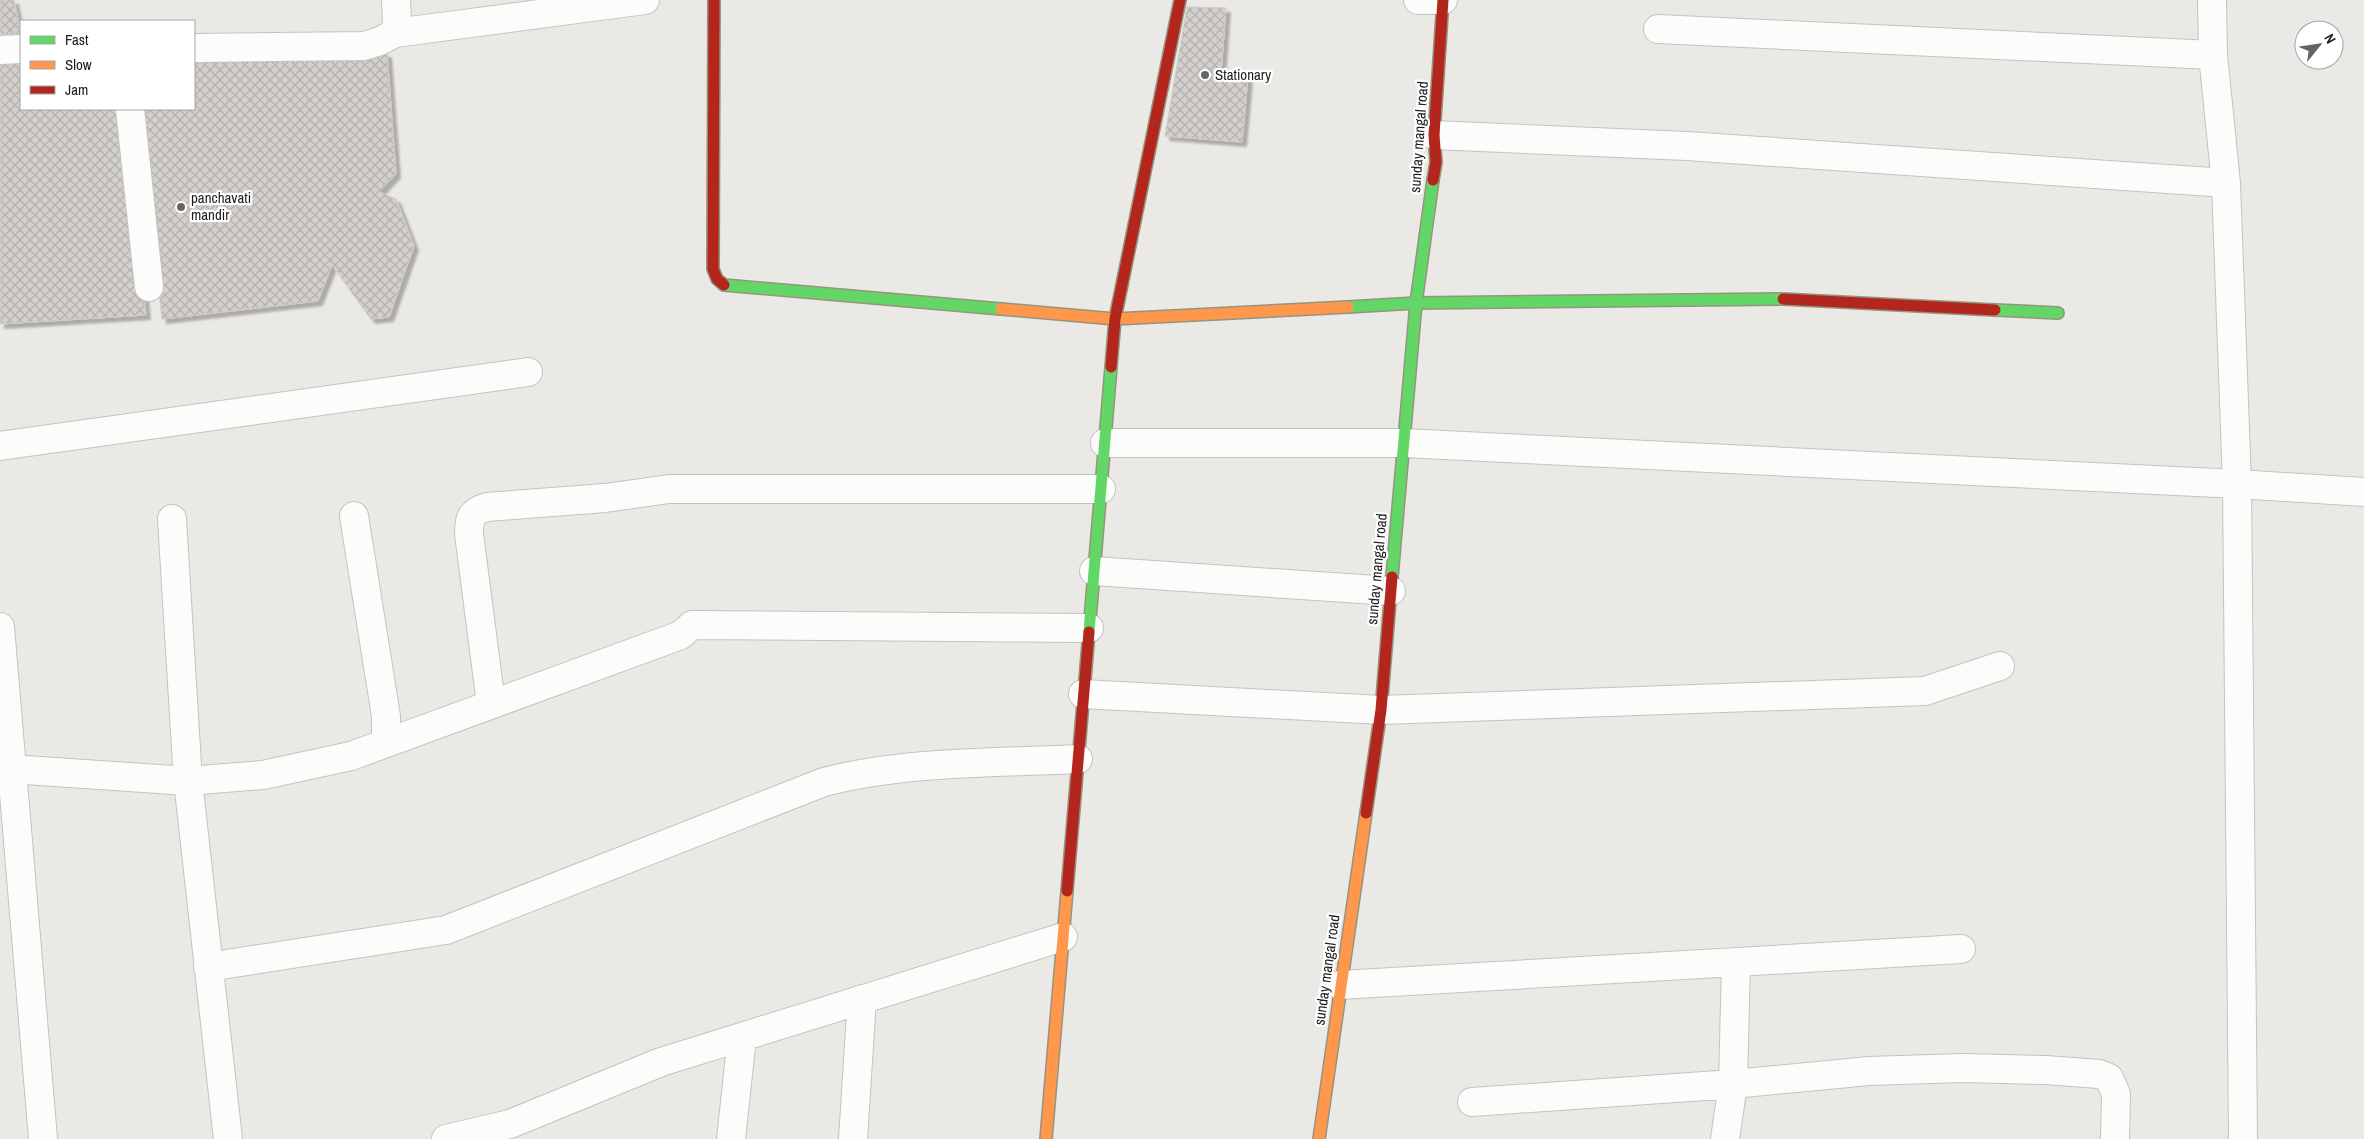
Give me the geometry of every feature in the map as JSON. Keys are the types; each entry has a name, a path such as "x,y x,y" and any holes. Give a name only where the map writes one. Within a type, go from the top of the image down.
{"street":[{"path":"395,34 397,22 396,0"},
{"path":"195,48 346,47 380,41 395,34 645,0"},
{"path":"714,0 713,269 720,282 724,285 1115,319 1416,303 1792,299 2058,312"},
{"path":"1046,1139 1115,319 1180,0"},
{"path":"1418,0 1443,0"},
{"name":"sunday mangal road","path":"1319,1139 1381,710 1416,303 1436,162 1434,135 1443,0"},
{"path":"2212,0 2213,55 2226,183 2238,484 2243,1139"},
{"path":"1658,29 2213,55"},
{"path":"0,50 20,50"},
{"path":"130,110 149,287"},
{"path":"1434,135 1687,146 2226,183"},
{"path":"0,446 528,372"},
{"path":"1105,443 1403,443 2238,484 2364,492"},
{"path":"491,704 468,534 469,519 475,510 487,507 605,498 669,489 1101,489"},
{"path":"354,516 386,716 386,743"},
{"path":"172,519 188,781 228,1139"},
{"path":"1094,571 1390,591"},
{"path":"6,767 188,781 263,774 304,767 351,756 681,634 692,625 1089,628"},
{"path":"0,627 6,767 43,1139"},
{"path":"1083,694 1381,710 1924,691 2000,666"},
{"path":"208,966 446,930 824,782 855,774 908,768 1078,759"},
{"path":"446,1139 510,1124 661,1062 1063,937"},
{"path":"1340,985 1961,949"},
{"path":"1725,1139 1732,1084 1736,962"},
{"path":"853,1139 862,999"},
{"path":"731,1139 742,1037"},
{"path":"1472,1102 1732,1084 1869,1071 1935,1069 2046,1070 2099,1074 2109,1078 2115,1089 2115,1139"}],"building":[{"path":"0,0 14,0 20,34 0,34"},
{"name":"Stationary","path":"1187,7 1226,8 1221,73 1248,77 1242,142 1165,136"},
{"path":"387,53 396,174 379,192 396,199 414,246 389,317 371,319 332,265 318,301 162,319 140,110 195,110 195,58"},
{"path":"0,56 20,56 20,110 124,110 146,315 0,324"}],"traffic: fast":[{"path":"1392,577 1416,303 1433,180"},
{"path":"724,285 1001,309"},
{"path":"1348,307 1416,303 1783,299"},
{"path":"1995,310 2058,313"},
{"path":"1089,632 1111,367"}],"traffic: slow":[{"path":"1001,309 1115,319 1348,307"},
{"path":"1319,1139 1366,813"},
{"path":"1046,1139 1067,891"}],"traffic: jam":[{"path":"714,0 713,269 717,279 724,285"},
{"path":"1111,367 1115,319 1180,0"},
{"path":"1433,180 1436,162 1434,135 1443,0"},
{"path":"1783,299 1995,310"},
{"path":"1366,813 1381,710 1392,577"},
{"path":"1067,891 1089,632"}],"place":[{"name":"Stationary","path":"1205,75"},
{"name":"panchavati mandir","path":"181,207"}]}
